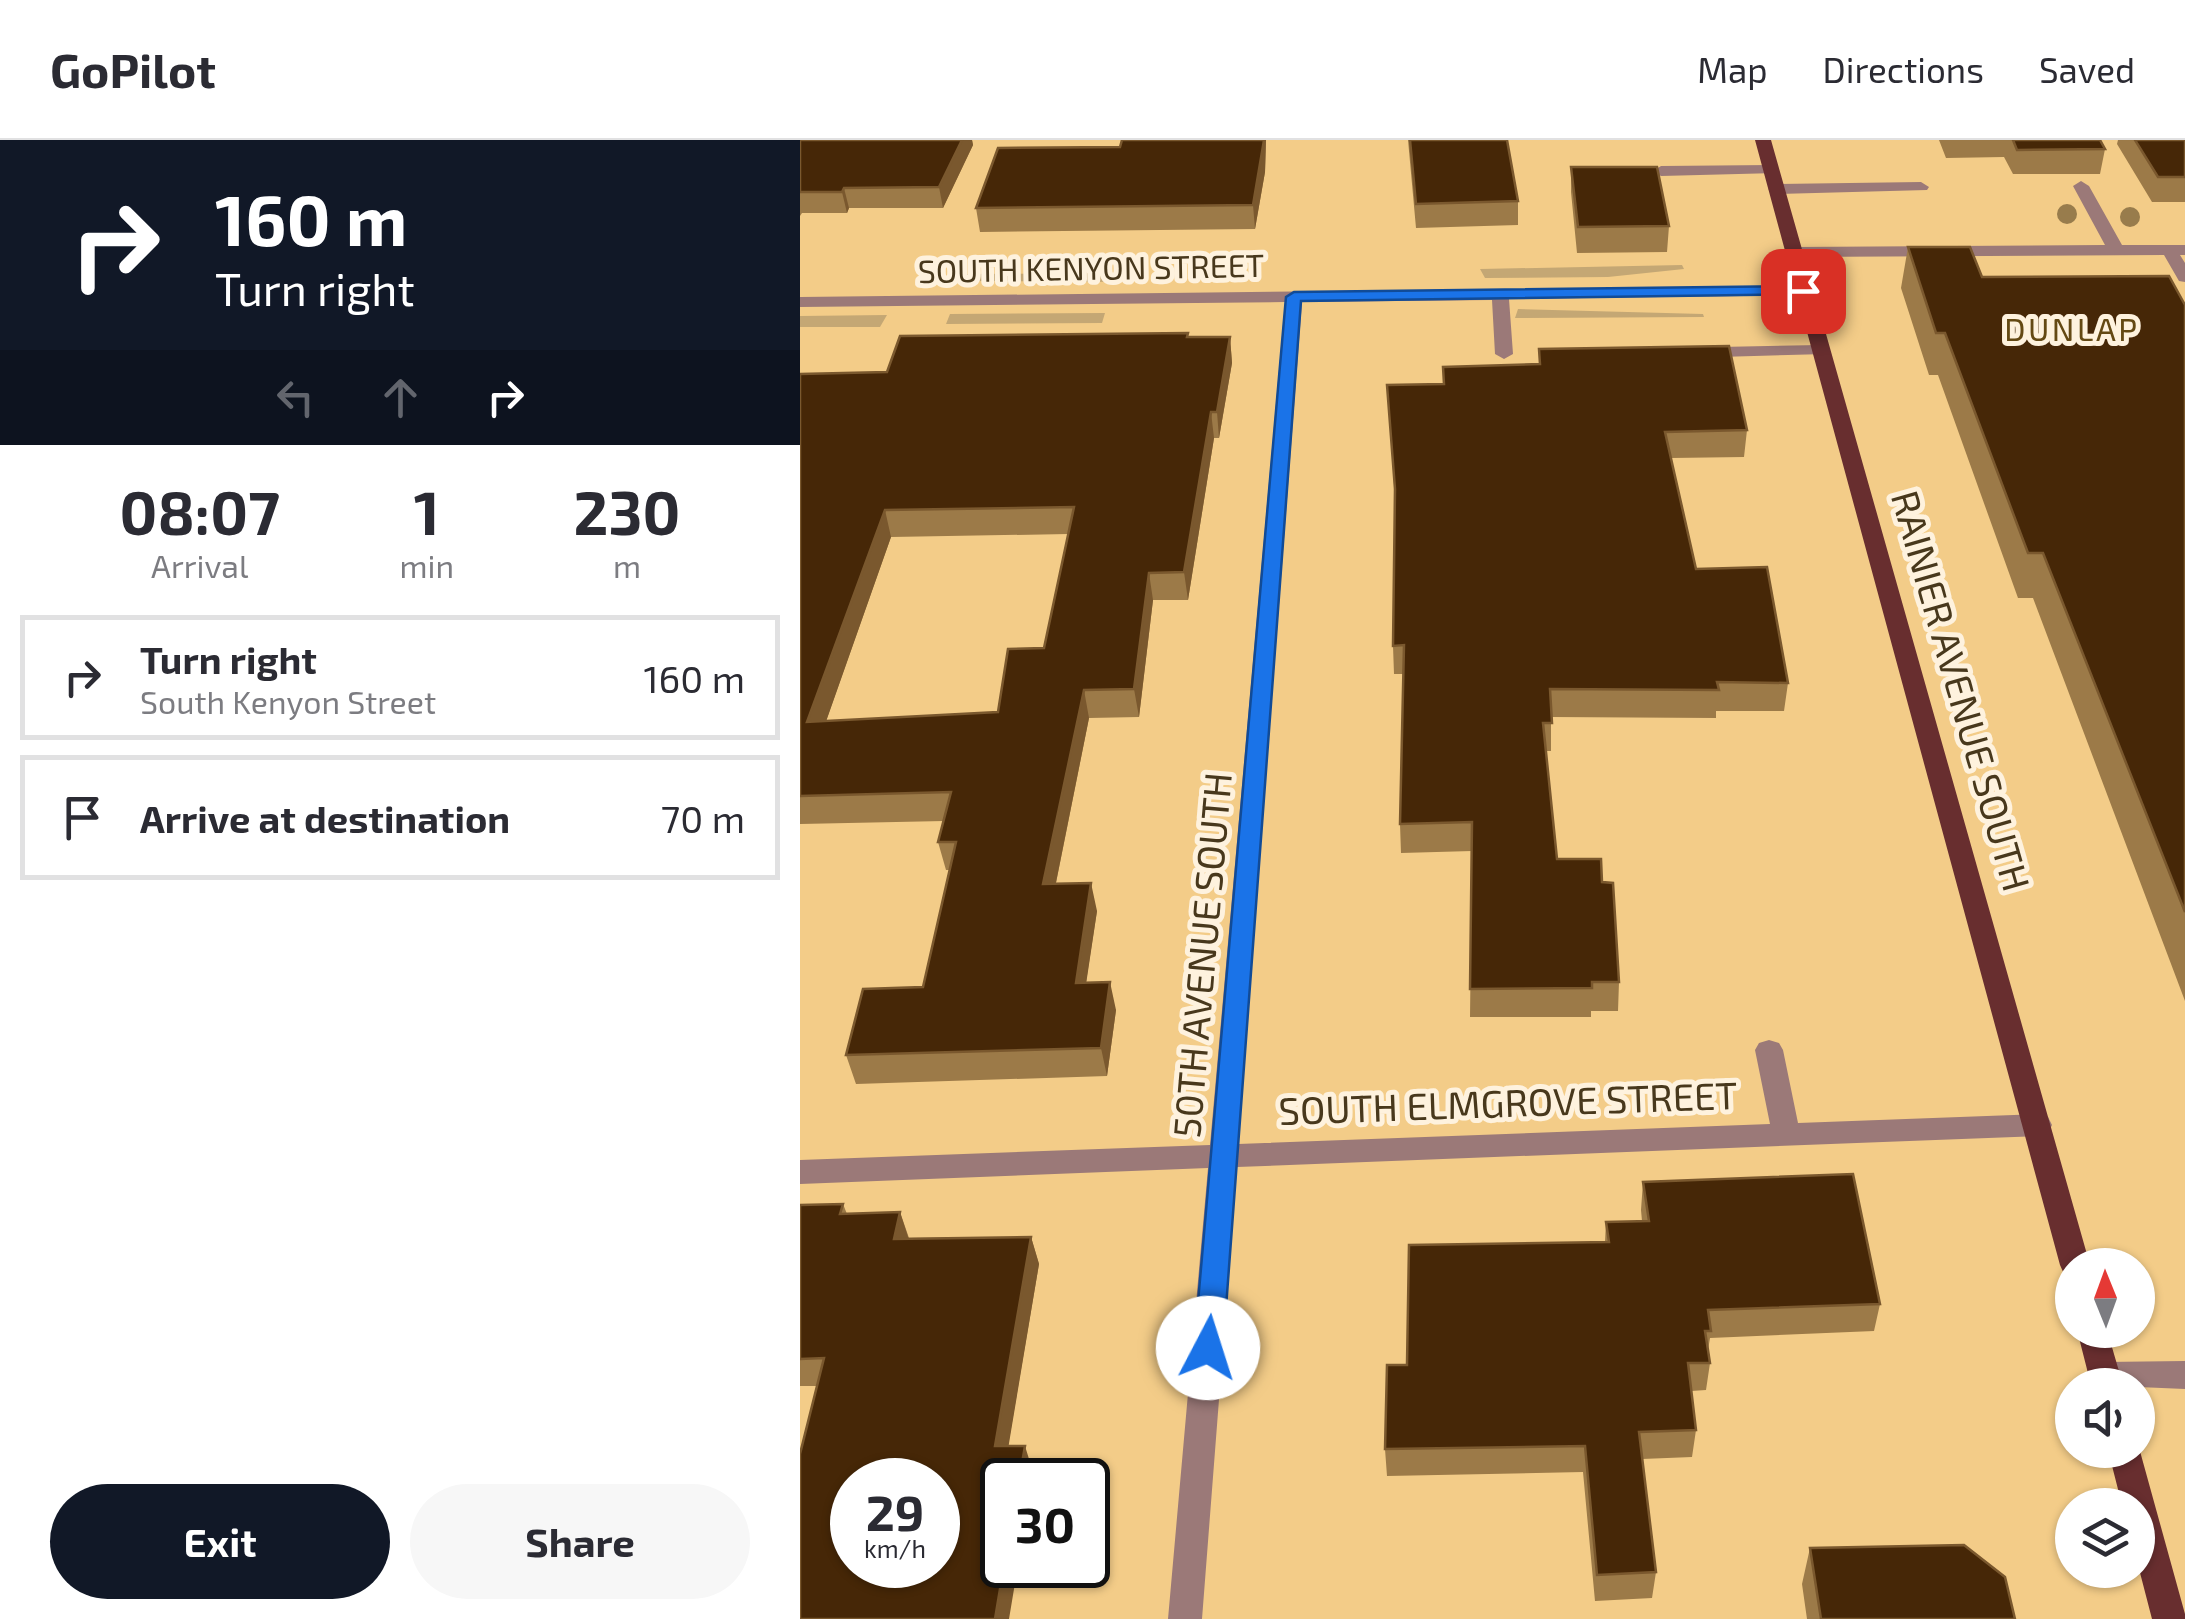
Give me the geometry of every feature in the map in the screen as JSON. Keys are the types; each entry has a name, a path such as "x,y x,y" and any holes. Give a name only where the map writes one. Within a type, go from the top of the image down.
{"main road":[{"name":"RAINIER AVENUE SOUTH","path":"1763,140 2070,1248"},
{"path":"2129,1468 2169,1619"}],"street":[{"path":"1661,171 1771,170"},
{"path":"2081,186 2116,250"},
{"path":"1776,189 1921,187"},
{"path":"1794,252 2177,250 2185,278"},
{"name":"SOUTH KENYON STREET","path":"800,302 1803,291"},
{"path":"1500,294 1504,354"},
{"name":"50TH AVENUE SOUTH","path":"1185,1619 1294,297"},
{"path":"1718,352 1820,350"},
{"path":"1770,1050 1786,1134"},
{"name":"SOUTH ELMGROVE STREET","path":"800,1172 2038,1126"},
{"path":"2155,1376 2185,1374"}],"shaded area":[{"path":"1682,265 1684,269 1608,277 1485,278 1480,269"},
{"path":"1140,273 1139,279 1130,282 957,281 959,274"},
{"path":"1518,309 1703,314 1704,317 1515,318"},
{"path":"1105,313 1102,323 946,324 950,314"},
{"path":"887,315 880,327 800,327 800,316"}],"building":[{"path":"800,140 962,140 939,187 800,192"},
{"path":"1122,140 1264,140 1253,205 976,208 998,148 1120,147"},
{"path":"1410,140 1507,140 1518,201 1416,204"},
{"path":"2013,140 2100,140 2105,149 2017,150"},
{"path":"2135,140 2185,140 2185,177 2158,177"},
{"path":"1571,167 1657,167 1669,226 1578,227"},
{"path":"1908,247 1970,247 1982,277 2169,276 2185,305 2185,912 2043,553 2028,553 1945,333 1936,333"},
{"path":"1188,333 1187,337 1230,337 1217,412 1211,412 1184,572 1149,573 1134,689 1084,690 1043,884 1091,883 1076,983 1110,982 1101,1048 846,1055 863,989 923,987 956,842 938,842 951,792 800,796 800,374 887,372 900,336","holes":["1074,507 1044,648 1008,649 998,712 807,722 885,510"]},
{"path":"1729,346 1747,430 1665,432 1696,569 1767,567 1788,683 1717,682 1719,690 1550,689 1552,723 1543,723 1557,859 1601,859 1602,882 1613,883 1619,982 1592,982 1592,988 1470,989 1472,822 1400,824 1404,645 1393,646 1395,489 1387,385 1444,384 1443,367 1540,364 1539,349"},
{"path":"1853,1174 1880,1304 1708,1310 1711,1331 1705,1331 1710,1363 1688,1363 1696,1430 1639,1432 1656,1572 1597,1575 1585,1446 1385,1449 1387,1365 1407,1365 1409,1245 1609,1242 1606,1222 1649,1221 1643,1182"},
{"path":"843,1204 840,1214 900,1212 894,1239 1031,1237 995,1446 1025,1446 1023,1458 980,1458 980,1588 1000,1588 995,1619 800,1619 800,1454 824,1358 800,1359 800,1205"},
{"path":"1964,1545 2005,1577 2015,1619 1821,1619 1810,1548"}],"district":[{"name":"DUNLAP","path":"2072,330"}],"route":[{"path":"1208,1348 1294,297 1803,291"}]}
